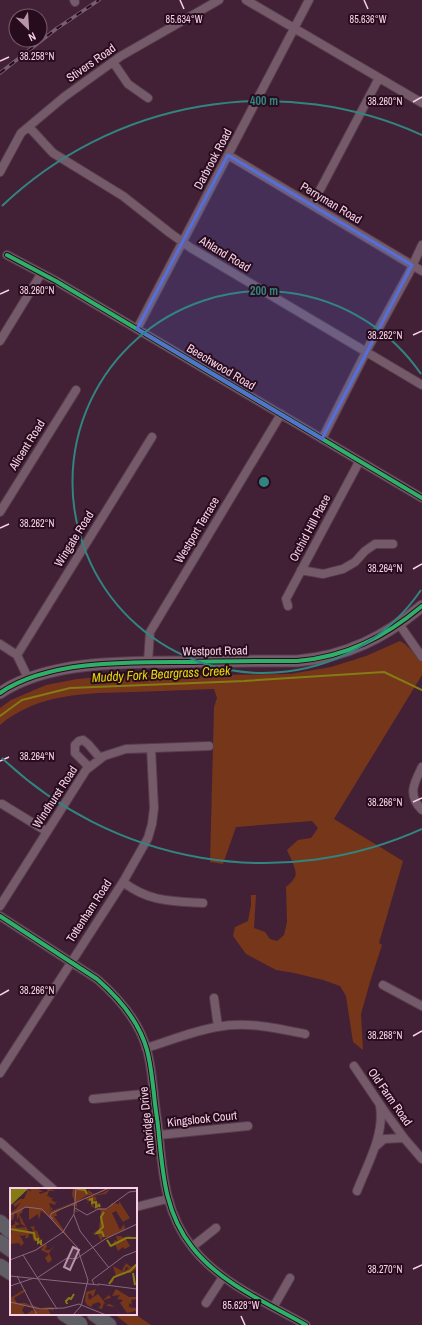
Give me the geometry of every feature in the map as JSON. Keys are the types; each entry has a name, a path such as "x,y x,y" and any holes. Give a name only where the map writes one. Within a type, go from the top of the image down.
{"highway":[{"path":"0,1222 10,1231"},
{"path":"0,1242 10,1249"},
{"path":"0,1266 10,1272"},
{"path":"0,1274 10,1280"},
{"path":"67,1315 81,1324"},
{"path":"95,1315 110,1325"},
{"path":"100,1315 110,1325"}],"main road":[{"name":"Westport Road","path":"0,693 14,684 28,678 75,667 148,662 297,660 317,658 350,650 385,634 422,606"}],"street":[{"name":"Stivers Road","path":"0,172 20,135 64,97 113,62 219,0"},
{"path":"246,0 422,103"},
{"name":"Darbrook Road","path":"137,329 310,0"},
{"path":"113,62 128,84 148,98"},
{"path":"312,205 379,78"},
{"name":"Ahland Road","path":"29,127 53,153 123,196 182,242 422,385"},
{"name":"Perryman Road","path":"228,155 422,271"},
{"path":"322,439 422,245"},
{"name":"Beechwood Road","path":"7,255 137,329 422,498"},
{"path":"0,341 41,274"},
{"name":"Alicent Road","path":"0,512 76,390"},
{"name":"Westport Terrace","path":"148,662 150,632 281,414"},
{"name":"Wingate Road","path":"18,655 152,437"},
{"name":"Orchid Hill Place","path":"288,606 286,599 359,462"},
{"path":"301,570 323,574 343,569 355,562 365,551 375,544 393,544"},
{"path":"399,624 422,657"},
{"path":"0,644 18,655 28,678"},
{"path":"89,767 75,753 74,745 83,740 100,758"},
{"name":"Windhurst Road","path":"0,906 46,831 89,767 100,758 126,749 209,746"},
{"name":"Tottenham Road","path":"0,1073 123,882 148,838 154,808 152,748"},
{"path":"422,767 414,783 413,795 422,810"},
{"path":"2,804 46,831"},
{"path":"123,882 142,895 154,899 203,903"},
{"name":"Ambridge Drive","path":"0,916 97,979 110,990 122,1004 133,1020 146,1048 152,1074 153,1093 167,1199 181,1230 192,1247 205,1262 223,1277 306,1325"},
{"path":"383,984 422,1006"},
{"path":"214,998 218,1027"},
{"path":"146,1048 218,1027 241,1025 262,1026 305,1034"},
{"name":"Old Farm Road","path":"354,1066 404,1138 422,1159"},
{"path":"92,1099 153,1093"},
{"path":"357,1191 381,1125 382,1116 380,1105"},
{"name":"Kingslook Court","path":"159,1135 248,1126"},
{"path":"374,1147 384,1139 404,1138"},
{"path":"0,1142 52,1188"},
{"path":"137,1207 167,1199"},
{"path":"192,1247 216,1228"},
{"path":"206,1303 223,1277"},
{"path":"274,1306 290,1278"}],"highlighted area":[{"path":"228,155 412,265 322,439 137,329"}],"shaded area":[{"path":"400,641 422,661 422,675 334,819 403,861 379,943 382,945 361,1014 363,1050 353,1042 346,996 340,986 323,980 276,970 246,954 233,936 235,927 248,921 251,895 256,895 254,928 265,932 270,939 277,941 284,935 287,922 286,887 293,880 296,874 287,850 298,840 311,838 318,828 312,821 236,827 223,864 210,862 214,707 217,698 214,689 81,694 30,706 15,714 0,725 0,708 11,700 46,685 77,679 112,676 290,674 331,667 366,656"},
{"path":"115,1315 136,1315 151,1325 128,1325"}],"waterway":[{"name":"Muddy Fork Beargrass Creek","path":"0,716 22,700 70,688 244,681 384,672 422,690"}],"railway":[{"path":"0,73 56,29 99,0"}],"cycle path":[{"path":"7,255 56,281 422,498"},
{"path":"0,693 20,682 43,674 67,668 93,665 145,662 297,661 315,659 364,644 394,627 422,606"},
{"path":"0,916 97,979 113,994 127,1011 139,1029 148,1055 164,1180 176,1222 192,1247 203,1260 216,1271 230,1282 306,1325"}]}
